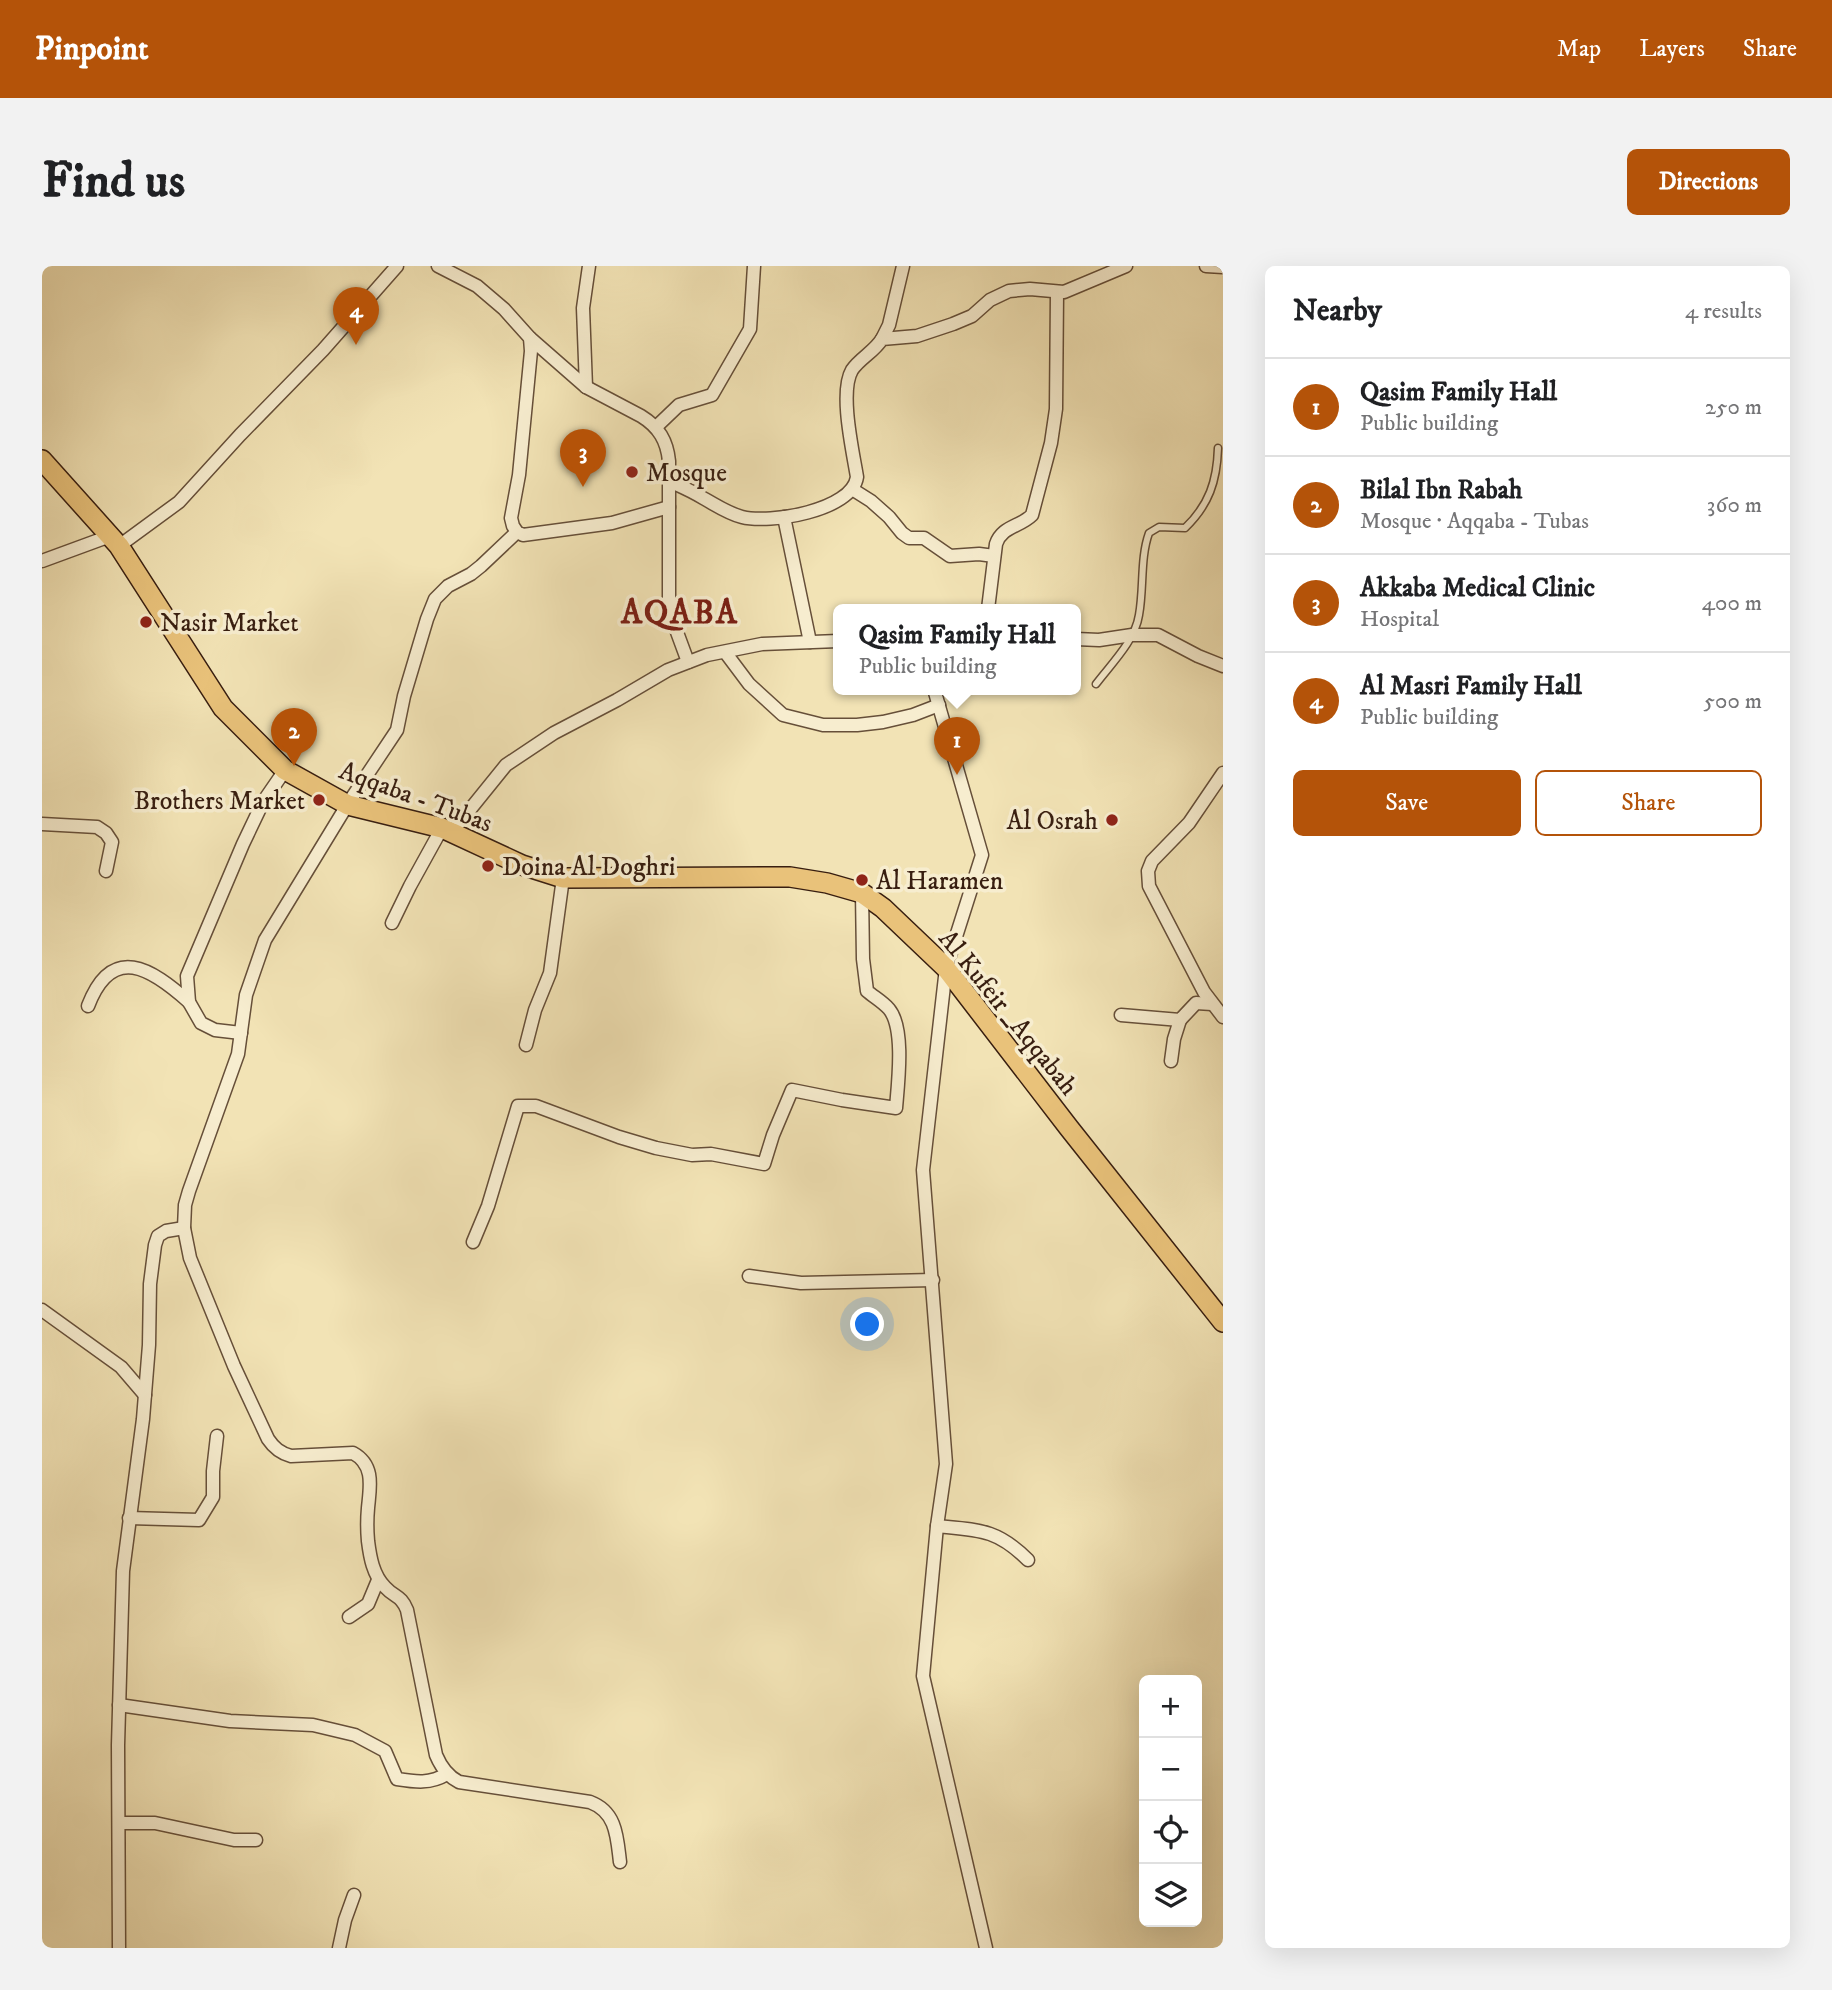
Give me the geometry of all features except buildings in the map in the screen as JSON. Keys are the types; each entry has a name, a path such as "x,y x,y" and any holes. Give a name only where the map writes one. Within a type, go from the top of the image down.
{"main road":[{"name":"Aqqaba - Tubas","path":"42,460 115,541 223,708 285,770 348,805 447,831 522,864 563,878 674,879"},
{"name":"Al Kufeir _Aqqabah","path":"674,879 790,877 827,883 862,893 883,908 946,968 1223,1322"}],"street":[{"path":"42,561 115,541 178,502 323,349 397,266"},
{"path":"438,266 477,286 530,338 586,387 641,416 656,427 668,452 670,610 688,662"},
{"path":"586,387 583,308 589,266"},
{"path":"656,427 679,405 712,395 750,329 754,266"},
{"path":"669,481 731,514 754,519 798,515 826,507 852,489 856,485 857,477 846,387 853,369 873,351 889,326 903,266"},
{"path":"882,339 916,336 953,324 972,316 990,300 1009,291 1030,289 1057,293 1126,266"},
{"path":"1206,266 1223,267"},
{"path":"989,604 996,544 1003,532 1026,522 1032,515 1051,443 1056,409 1057,293"},
{"path":"530,338 519,475 512,518 517,532 523,535 612,523 669,507"},
{"path":"852,489 871,501 909,538 924,538 950,556 994,556"},
{"path":"784,516 810,642"},
{"path":"517,532 481,566 448,586 435,599 404,696 397,730 265,940 246,995 238,1054 189,1191 184,1228 190,1258 234,1366 273,1446 281,1453 291,1456 353,1453 366,1464 371,1484 368,1540 374,1570 378,1580 403,1600 407,1610 436,1755 442,1768 459,1782 599,1805 612,1819 615,1827 620,1863"},
{"path":"1081,639 1109,640 1132,635 1158,635 1223,666"},
{"path":"392,923 447,831 506,765 554,733 668,670 707,655 762,644 833,641"},
{"path":"725,652 749,684 783,715 823,725 883,722 939,705"},
{"path":"936,695 982,855 946,968 923,1170 946,1464 937,1526 923,1676 986,1948"},
{"path":"189,1002 187,976 201,941 263,802 285,770"},
{"path":"1223,773 1189,823 1152,861 1148,870 1149,886 1212,1004 1223,1017"},
{"path":"42,824 97,827 107,833 112,842 106,871"},
{"path":"526,1045 535,1010 550,973 563,878"},
{"path":"473,1242 488,1206 518,1106 536,1106 619,1138 656,1148 692,1155 711,1154 764,1164 792,1090 896,1108 898,1034 890,1010 867,991 863,959 862,893"},
{"path":"88,1006 95,987 113,969 128,966 144,970 170,985 189,1002 201,1023 215,1030 241,1033"},
{"path":"1171,1061 1180,1020 1196,1003 1212,1004"},
{"path":"1121,1015 1180,1020"},
{"path":"119,1948 119,1705 123,1571 145,1395 150,1284 155,1245 158,1236 166,1231 184,1228"},
{"path":"749,1276 801,1283 933,1280"},
{"path":"42,1310 121,1367 145,1395"},
{"path":"130,1518 199,1520 213,1497 217,1436"},
{"path":"937,1526 994,1534 1014,1546 1028,1560"},
{"path":"349,1617 368,1604 378,1580"},
{"path":"119,1705 230,1721 313,1726 355,1735 385,1751 397,1779 421,1783 447,1774"},
{"path":"119,1823 155,1823 234,1840 256,1840"},
{"path":"339,1948 354,1895"}],"lane":[{"path":"1096,684 1132,635 1139,616 1145,545 1149,533 1159,527 1185,528 1196,519 1209,496 1217,471 1218,449"}],"place":[{"name":"Al Masri Family Hall","path":"356,345"},
{"name":"Mosque","path":"632,472"},
{"name":"Akkaba Medical Clinic","path":"583,487"},
{"name":"Nasir Market","path":"146,622"},
{"name":"Bilal Ibn Rabah","path":"294,766"},
{"name":"Qasim Family Hall","path":"957,775"},
{"name":"Brothers Market","path":"319,800"},
{"name":"Al Osrah","path":"1112,820"},
{"name":"Doina Al Doghri","path":"488,866"},
{"name":"Al Haramen","path":"862,880"}],"district":[{"name":"AQABA","path":"680,611"}]}
